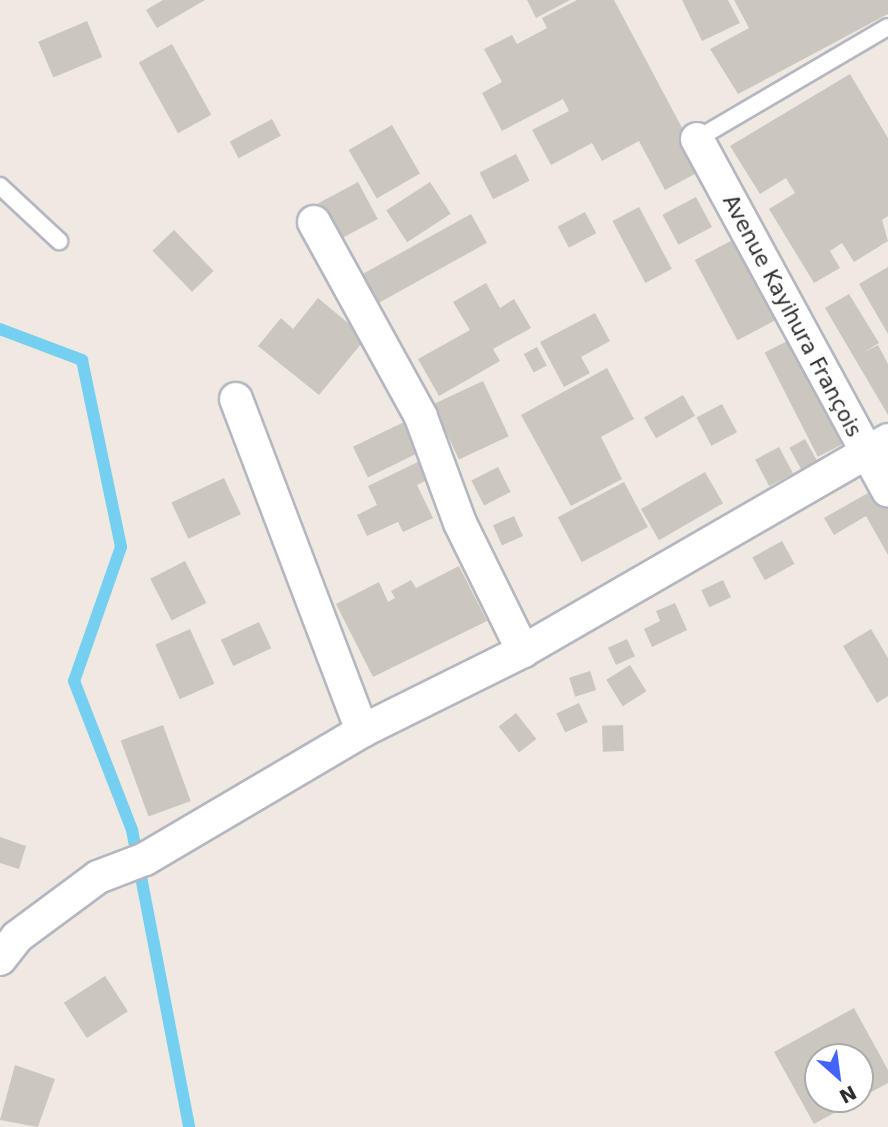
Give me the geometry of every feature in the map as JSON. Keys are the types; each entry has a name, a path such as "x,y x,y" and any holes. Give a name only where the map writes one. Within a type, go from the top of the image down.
{"street":[{"name":"Avenue Kayihura François","path":"697,139 876,446 888,491"},
{"path":"314,222 421,417 460,523 523,651"},
{"path":"236,399 362,732"},
{"path":"0,959 17,937 98,877 145,859 362,732 523,651 876,446"}],"lane":[{"path":"697,139 888,27"},
{"path":"0,186 59,241"}],"building":[{"path":"163,0 205,0 157,28 146,10"},
{"path":"527,0 570,0 536,18"},
{"path":"577,0 614,0 704,169 665,190 639,141 602,161 592,143 551,165 532,130 569,111 563,99 502,131 482,93 502,82 484,49 512,35 517,44 547,28 542,18"},
{"path":"682,0 728,0 740,23 702,41"},
{"path":"734,0 888,0 888,14 738,94 710,49 749,28"},
{"path":"87,21 102,57 53,78 38,42"},
{"path":"172,44 211,115 178,133 139,62"},
{"path":"850,74 888,138 888,216 882,220 888,241 854,262 842,243 830,251 840,268 814,283 769,209 795,193 786,178 760,194 730,146"},
{"path":"272,119 281,136 239,158 230,142"},
{"path":"392,125 420,173 377,198 349,150"},
{"path":"516,154 530,181 493,199 479,173"},
{"path":"358,182 378,219 338,240 318,203"},
{"path":"430,182 451,214 407,242 386,210"},
{"path":"696,197 712,227 678,245 662,215"},
{"path":"639,207 672,269 645,283 613,221"},
{"path":"585,212 596,233 569,248 558,227"},
{"path":"471,214 487,243 378,303 362,275"},
{"path":"174,230 214,271 192,292 152,251"},
{"path":"738,237 781,317 737,340 695,260"},
{"path":"888,267 888,334 859,284"},
{"path":"486,283 500,308 514,299 531,328 493,349 500,361 439,396 418,359 470,330 453,302"},
{"path":"849,294 879,343 864,352 878,345 888,364 888,415 825,308"},
{"path":"318,298 366,338 319,395 258,346 281,318 293,329"},
{"path":"595,313 610,341 581,357 590,373 564,387 540,342"},
{"path":"795,337 848,441 818,457 765,352"},
{"path":"537,347 547,366 534,373 524,354"},
{"path":"607,368 634,419 601,437 622,479 571,506 521,415"},
{"path":"483,381 509,436 459,460 433,404"},
{"path":"683,395 695,416 656,438 644,417"},
{"path":"722,404 737,432 711,446 696,418"},
{"path":"406,421 421,452 368,477 353,447"},
{"path":"805,439 817,461 801,470 789,448"},
{"path":"779,447 793,473 769,486 755,460"},
{"path":"422,460 431,478 417,485 433,518 403,532 398,522 367,536 357,515 377,505 368,486"},
{"path":"498,467 511,492 484,506 471,481"},
{"path":"705,472 723,503 659,540 641,509"},
{"path":"224,478 241,514 188,539 171,503"},
{"path":"624,482 648,527 582,562 558,517"},
{"path":"882,485 888,496 888,555 866,516 834,535 824,518"},
{"path":"514,516 523,536 502,545 493,525"},
{"path":"782,541 795,564 765,580 752,557"},
{"path":"185,561 206,603 172,621 150,579"},
{"path":"459,566 487,621 373,677 336,604 379,582 388,602 395,598 391,591 411,580 416,588"},
{"path":"723,580 731,597 709,607 701,590"},
{"path":"675,603 687,630 652,647 644,629 660,621 656,611"},
{"path":"259,622 271,648 233,666 221,640"},
{"path":"190,629 214,684 180,699 155,644"},
{"path":"871,629 888,658 888,696 877,703 843,646"},
{"path":"627,639 635,656 616,665 608,648"},
{"path":"630,665 646,691 623,706 606,680"},
{"path":"590,671 596,690 575,697 569,678"},
{"path":"579,703 588,722 565,733 556,714"},
{"path":"516,713 536,739 519,753 499,727"},
{"path":"163,725 191,801 148,817 121,740"},
{"path":"623,725 624,751 603,752 602,726"},
{"path":"0,837 26,846 19,869 0,863"},
{"path":"105,976 128,1011 87,1038 64,1003"},
{"path":"854,1008 873,1043 804,1043 804,1106 774,1052"},
{"path":"874,1044 888,1070 888,1083 874,1090"},
{"path":"15,1065 55,1079 38,1127 0,1120"},
{"path":"808,1113 834,1113 814,1124"}],"waterway":[{"path":"0,329 82,360 121,547 74,681 132,830 189,1127"}]}
